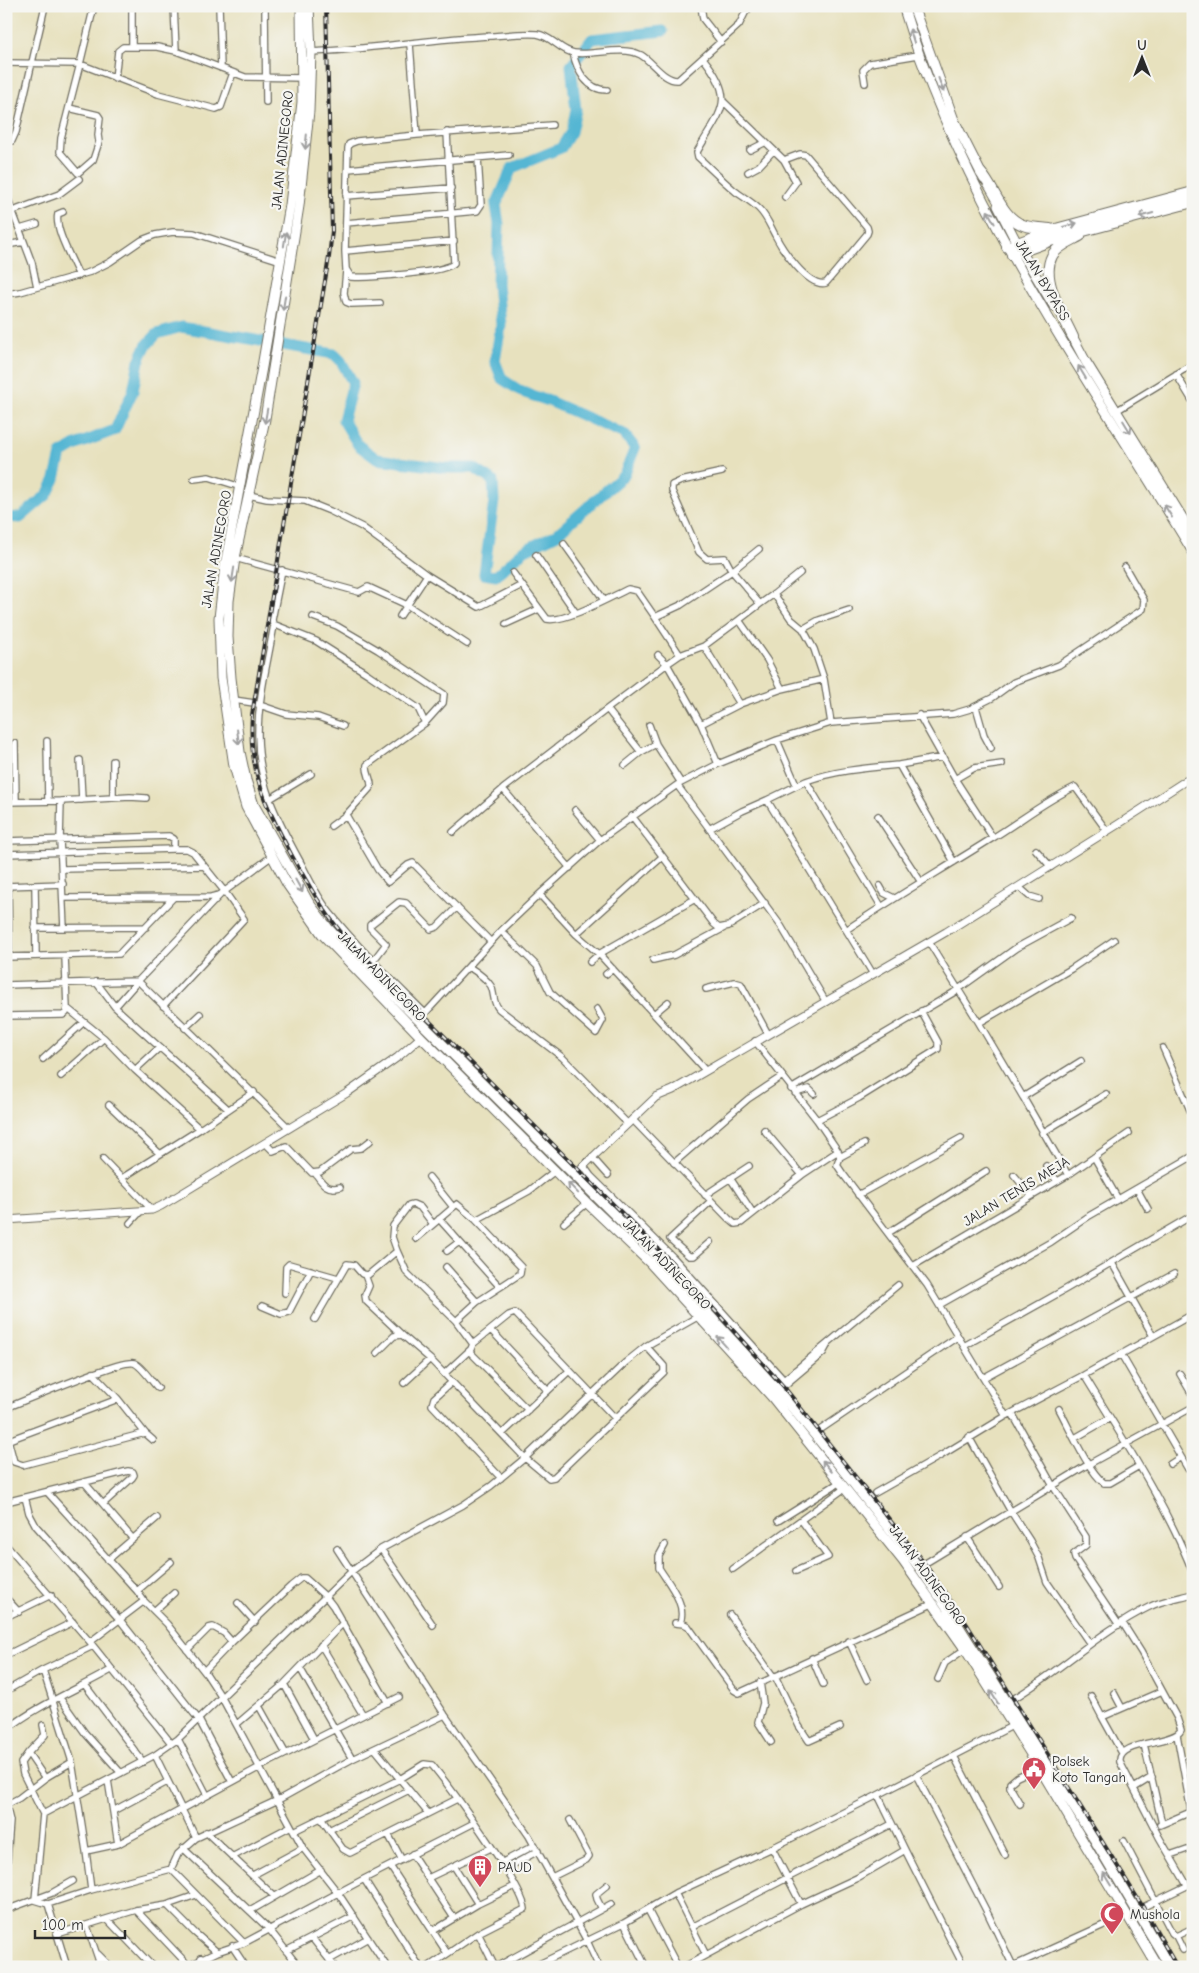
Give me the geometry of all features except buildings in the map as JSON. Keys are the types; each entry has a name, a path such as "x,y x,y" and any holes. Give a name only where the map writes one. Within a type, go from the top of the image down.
{"highway":[{"name":"JALAN ADINEGORO","path":"239,518 241,487 270,322 281,262 295,205 303,78 302,6"},
{"name":"JALAN ADINEGORO","path":"239,518 249,495 265,419 281,324 295,205 309,111 311,52 309,6"},
{"name":"JALAN BYPASS","path":"903,6 918,54 946,124 983,204 1073,337 1193,552"},
{"name":"JALAN BYPASS","path":"913,6 954,120 981,173 1014,249 1142,461 1193,535"},
{"path":"981,173 990,183 1013,221 1024,226 1052,230"},
{"path":"1014,249 1052,230 1193,192"},
{"path":"1014,249 1193,202"},
{"path":"1073,337 1049,282 1048,269 1052,255 1061,246 1097,228"},
{"path":"239,518 235,536 235,558 229,601 228,637 234,700 246,780 254,805 309,903 369,977 422,1016 652,1252 776,1389 860,1490 956,1621 1138,1910 1170,1967"},
{"name":"JALAN ADINEGORO","path":"235,536 221,590 219,618 221,678 234,766 246,807 302,909 322,934 358,965"},
{"name":"JALAN ADINEGORO","path":"369,977 422,1037 587,1203 650,1262 772,1398 843,1485 934,1603 965,1649 1039,1767 1158,1967"},
{"path":"853,1498 858,1496 860,1490"},
{"path":"864,1512 868,1506 872,1506"}],"street":[{"path":"6,143 15,138 45,6"},
{"path":"69,108 98,115 100,118 99,142 93,160 78,173 60,152 61,138 94,6"},
{"path":"132,6 132,47"},
{"path":"174,6 176,51"},
{"path":"219,6 221,68"},
{"path":"265,6 266,102"},
{"path":"701,6 704,19 721,42"},
{"path":"575,55 636,53 670,79 681,79 740,25 745,13 751,6"},
{"path":"311,52 474,37 535,34 549,37 575,55 580,72 589,84 596,90 607,90"},
{"path":"410,44 417,135"},
{"path":"115,79 118,51 123,47 157,47 176,51 245,77 303,78"},
{"path":"865,83 862,70 870,63 918,54"},
{"path":"704,58 716,74 722,87 724,102 697,152 698,157 734,190 760,209 796,266 811,280 817,283 826,283 867,234 868,229 806,155 800,154 784,160"},
{"path":"6,63 80,64 158,94 216,109 221,107 233,73"},
{"path":"724,102 764,143 784,160 796,182 785,197"},
{"path":"380,303 351,304 346,302 344,293 348,148 352,142 447,132 552,125"},
{"path":"346,269 349,276 354,278 447,268 454,263 447,132"},
{"path":"750,150 764,143"},
{"path":"748,172 759,166 773,151"},
{"path":"348,169 509,155"},
{"path":"346,222 474,212 480,208 478,158"},
{"path":"13,211 59,194 79,179"},
{"path":"346,196 451,188"},
{"path":"7,197 32,263 37,287"},
{"path":"63,212 58,214 58,219 64,241 79,276"},
{"path":"20,229 37,224"},
{"path":"6,294 20,292 90,272 110,262 142,240 155,235 173,232 194,232 281,262"},
{"path":"345,251 454,241"},
{"path":"6,245 24,242"},
{"path":"1116,411 1193,364"},
{"path":"1176,374 1193,402"},
{"path":"722,472 674,483 671,488 702,556 707,559 725,558 732,570 760,604"},
{"path":"194,479 209,477 241,487"},
{"path":"249,495 267,499 311,502 362,527 427,575 479,607 522,585"},
{"path":"564,544 604,600"},
{"path":"654,617 681,605 759,549"},
{"path":"536,555 576,613"},
{"path":"235,558 359,592 368,587 407,605 468,644"},
{"path":"282,570 272,620 274,625 258,734 262,774 268,800 286,837 329,912 422,1016 501,931 600,840 679,784 718,764 777,740 831,723 919,715 953,714 976,706 1014,682 1059,665 1143,609 1144,600 1125,567"},
{"path":"513,573 547,619 552,620 576,613 628,589 633,589 637,591 680,656"},
{"path":"453,832 503,789 607,708 667,664 680,656 704,646 800,573"},
{"path":"400,616 427,575"},
{"path":"774,594 791,619 803,629 814,649 824,678 831,723"},
{"path":"506,624 539,609"},
{"path":"803,629 819,620 849,610"},
{"path":"313,617 337,626 444,694 443,704 425,723 367,765 371,787 346,815 331,826"},
{"path":"739,620 767,660 782,689"},
{"path":"274,625 316,641 368,674 418,708 425,723"},
{"path":"704,646 740,704"},
{"path":"658,655 667,664 702,724 718,764"},
{"path":"702,724 740,704 782,689 824,678"},
{"path":"234,700 261,704 277,712 318,717 343,726"},
{"path":"976,706 984,735 991,748"},
{"path":"607,708 641,752"},
{"path":"919,715 955,779 993,838"},
{"path":"649,724 656,744 679,784 710,830 786,933 826,1002"},
{"path":"777,740 796,784"},
{"path":"47,741 48,802"},
{"path":"15,744 16,802"},
{"path":"626,765 641,752 656,744"},
{"path":"710,830 742,811 796,784 828,773 899,765 943,757"},
{"path":"80,760 82,800"},
{"path":"113,761 113,798"},
{"path":"955,779 974,768 1002,764"},
{"path":"899,765 954,862"},
{"path":"268,800 311,774"},
{"path":"575,1174 656,1097 673,1090 928,942 1107,832 1193,776"},
{"path":"806,781 881,906"},
{"path":"846,930 881,906 1076,787 1107,832"},
{"path":"503,789 570,868"},
{"path":"6,802 146,798"},
{"path":"767,800 873,974"},
{"path":"60,801 64,928"},
{"path":"575,810 600,840"},
{"path":"346,815 378,870 388,882 413,863 491,942"},
{"path":"632,816 714,924 724,928"},
{"path":"878,816 921,882"},
{"path":"6,841 169,836 174,844"},
{"path":"6,854 174,844 190,850 244,919 162,1006"},
{"path":"1036,850 1051,867"},
{"path":"115,1007 223,893 272,856"},
{"path":"576,934 662,857"},
{"path":"62,869 204,866"},
{"path":"63,884 7,886 8,957 119,954 173,898"},
{"path":"35,885 36,956"},
{"path":"880,886 886,894 894,898"},
{"path":"1019,887 1029,896 1039,899"},
{"path":"63,898 211,897 223,893"},
{"path":"540,895 576,934 599,954 705,1070"},
{"path":"590,962 599,954 695,899"},
{"path":"373,961 386,944 370,928 370,925 399,902 406,903 432,929 437,927 457,907"},
{"path":"653,960 674,955 765,903"},
{"path":"793,1091 958,989 1016,948 1071,918"},
{"path":"35,928 146,927"},
{"path":"501,931 537,966 550,992 596,1033 604,1020 597,1009"},
{"path":"979,1023 1071,969 1114,940"},
{"path":"928,942 979,1023 1068,1175"},
{"path":"6,1016 62,1015 66,1013 65,956"},
{"path":"469,967 488,982 492,989 493,1001 499,1009 562,1057 736,1224 741,1223 802,1175 839,1154 864,1144"},
{"path":"606,974 613,969"},
{"path":"6,984 138,981 289,1128"},
{"path":"96,982 115,1007 228,1109"},
{"path":"706,989 734,982 741,984 768,1034"},
{"path":"654,1013 668,1002"},
{"path":"67,1008 104,1038 135,1070 200,1129"},
{"path":"817,1120 859,1098 938,1049 938,1042 921,1011"},
{"path":"185,1028 200,1014"},
{"path":"43,1059 84,1022"},
{"path":"6,1220 152,1210 169,1202 359,1085 422,1037"},
{"path":"61,1076 104,1038"},
{"path":"755,1041 781,1077 817,1120 839,1154 837,1165 913,1266 983,1378 1009,1415 1086,1540 1086,1545 1076,1553 1075,1559 1121,1624 1162,1690 1181,1726 1181,1732 1177,1736 1144,1744 1122,1753 1120,1756 1120,1762 1155,1828 1170,1855 1190,1884 1138,1910"},
{"path":"135,1070 159,1048"},
{"path":"1163,1048 1193,1118"},
{"path":"1023,1097 1081,1061"},
{"path":"674,1163 748,1099 781,1077"},
{"path":"793,1091 808,1089 814,1094"},
{"path":"122,1178 200,1129 254,1092"},
{"path":"1042,1133 1106,1094"},
{"path":"109,1105 160,1154"},
{"path":"764,1130 802,1175"},
{"name":"JALAN TENIS MEJA","path":"913,1266 1068,1175 1129,1133"},
{"path":"858,1195 960,1138"},
{"path":"315,1173 320,1172 353,1148 361,1148 370,1141"},
{"path":"265,1143 272,1151 286,1146 312,1173 315,1173 326,1187 340,1187"},
{"path":"939,1305 1051,1242 1089,1216 1193,1156"},
{"path":"1094,1157 1118,1199"},
{"path":"592,1158 608,1175"},
{"path":"103,1159 152,1210"},
{"path":"583,1165 591,1176 674,1258 783,1379"},
{"path":"705,1195 749,1166"},
{"path":"1046,1166 1057,1181"},
{"path":"476,1220 529,1191 556,1170"},
{"path":"888,1233 986,1171"},
{"path":"1014,1175 1032,1196"},
{"path":"430,1177 453,1207"},
{"path":"730,1178 753,1213"},
{"path":"1137,1188 1148,1209"},
{"path":"710,1242 694,1256 689,1256 670,1239 712,1201"},
{"path":"564,1223 587,1203"},
{"path":"416,1239 453,1207 460,1204 521,1267 520,1274 477,1302 456,1321"},
{"path":"433,1224 417,1205 409,1206 393,1226 392,1237 408,1273 456,1321 473,1344"},
{"path":"130,1223 140,1210"},
{"path":"964,1346 1193,1215"},
{"path":"439,1219 500,1287"},
{"path":"447,1251 459,1242"},
{"path":"365,1275 370,1274 397,1251"},
{"path":"1112,1262 1153,1336"},
{"path":"285,1293 287,1265 292,1264 338,1278"},
{"path":"315,1320 345,1266 349,1264 354,1265 365,1275 369,1286 365,1295 366,1301 430,1360 525,1458 547,1478 552,1478 664,1372 664,1366 646,1346"},
{"path":"446,1267 477,1302"},
{"path":"262,1306 281,1314 289,1312 311,1270"},
{"path":"983,1378 1174,1274"},
{"path":"776,1389 823,1354 829,1342 898,1285"},
{"path":"444,1374 469,1351 473,1344 509,1315 515,1313 616,1418"},
{"path":"43,1814 143,1762 178,1739 352,1571 381,1549 463,1505 501,1478 525,1458 592,1393 646,1346 698,1316"},
{"path":"875,1494 942,1456 969,1437 1192,1316"},
{"path":"491,1330 548,1391"},
{"path":"377,1353 394,1336 402,1335"},
{"path":"814,1434 957,1337"},
{"path":"469,1351 528,1410"},
{"path":"1121,1354 1188,1469"},
{"path":"404,1383 430,1360"},
{"path":"6,1408 93,1373 134,1363 158,1388"},
{"path":"502,1434 569,1371"},
{"path":"93,1373 153,1440"},
{"path":"776,1389 783,1379 794,1374"},
{"path":"1180,1374 1193,1396"},
{"path":"1084,1375 1176,1532 1193,1572"},
{"path":"452,1382 434,1398 432,1405 501,1478"},
{"path":"8,1440 118,1399"},
{"path":"918,1567 1089,1464 1193,1407"},
{"path":"1059,1409 1089,1464 1099,1478 1107,1484 1139,1466"},
{"path":"1075,1438 1110,1418"},
{"path":"6,1432 14,1462 22,1465 145,1433"},
{"path":"969,1437 1039,1558 1047,1582 1090,1644"},
{"path":"1170,1464 1181,1457"},
{"path":"6,1502 128,1471 134,1473 132,1478 103,1504"},
{"path":"84,1482 133,1539"},
{"path":"733,1569 801,1520 843,1485"},
{"path":"778,1521 843,1485"},
{"path":"47,1492 144,1601 167,1624 204,1671 237,1724 303,1848 354,1916 384,1965"},
{"path":"25,1497 29,1513 36,1526 120,1620 199,1720 232,1782"},
{"path":"108,1560 156,1518"},
{"path":"796,1571 828,1557 801,1520"},
{"path":"967,1537 1000,1587"},
{"path":"6,1545 92,1644 171,1743"},
{"path":"665,1545 658,1562 682,1606 683,1615 678,1623 688,1626 734,1690 742,1692 760,1682 934,1603"},
{"path":"337,1549 445,1715 536,1848 599,1967"},
{"path":"381,1549 433,1625"},
{"path":"137,1591 171,1562"},
{"path":"204,1671 232,1642 301,1578 308,1579 326,1597 344,1623 388,1703"},
{"path":"154,1611 174,1593"},
{"path":"1008,1702 1121,1624 1156,1604 1193,1594"},
{"path":"6,1617 51,1595"},
{"path":"6,1598 19,1612"},
{"path":"6,1691 92,1644 144,1601"},
{"path":"238,1603 254,1622"},
{"path":"730,1616 774,1676 799,1726 809,1741 840,1727"},
{"path":"9,1653 73,1622"},
{"path":"237,1724 284,1684 344,1623"},
{"path":"187,1650 213,1627 224,1633 232,1642"},
{"path":"849,1641 867,1680"},
{"path":"321,1646 363,1715"},
{"path":"938,1679 945,1663 965,1649"},
{"path":"812,1658 823,1684"},
{"path":"300,1668 352,1759"},
{"path":"42,1670 57,1700 72,1762 91,1890"},
{"path":"6,1730 25,1715 57,1700 111,1670"},
{"path":"760,1682 763,1703 758,1722 770,1742"},
{"path":"284,1684 314,1739"},
{"path":"84,1685 143,1762"},
{"path":"1102,1717 1162,1690"},
{"path":"1114,1692 1122,1708"},
{"path":"1092,1696 1122,1753"},
{"path":"86,1850 118,1844 260,1767 399,1697"},
{"path":"57,1700 121,1773"},
{"path":"259,1706 286,1754"},
{"path":"36,1900 48,1904 91,1890 171,1869 183,1848 206,1832 278,1800 352,1759 445,1715"},
{"path":"36,1900 43,1814 23,1774 21,1763 45,1735 43,1725"},
{"path":"533,1967 587,1942 675,1894 772,1848 1012,1726"},
{"path":"1155,1828 1192,1811 1177,1736"},
{"path":"178,1739 207,1795"},
{"path":"1144,1744 1162,1824"},
{"path":"375,1748 428,1813"},
{"path":"28,1753 45,1778"},
{"path":"155,1755 196,1838"},
{"path":"954,1756 1005,1855"},
{"path":"6,1875 10,1821 6,1805 72,1762"},
{"path":"232,1857 400,1779 424,1764 430,1764 491,1848 515,1886 524,1905 523,1910 478,1933 428,1967"},
{"path":"1020,1804 1010,1787 1010,1783 1039,1767"},
{"path":"916,1775 988,1914 1012,1966 1128,1914"},
{"path":"1134,1788 1152,1777"},
{"path":"108,1780 118,1844"},
{"path":"113,1811 167,1782"},
{"path":"329,1830 409,1790"},
{"path":"878,1795 964,1967"},
{"path":"320,1817 348,1853 457,1799"},
{"path":"552,1877 586,1860 590,1856 570,1820"},
{"path":"136,1910 188,1966 201,1958 244,1943 474,1823"},
{"path":"692,1927 892,1824"},
{"path":"206,1832 274,1896"},
{"path":"388,1834 402,1860"},
{"path":"1124,1841 1172,1933 1176,1936 1183,1950"},
{"path":"1170,1855 1193,1847"},
{"path":"183,1848 268,1929 300,1967"},
{"path":"253,1875 303,1848"},
{"path":"428,1878 491,1848"},
{"path":"501,1863 536,1848"},
{"path":"505,1869 536,1848"},
{"path":"772,1848 801,1904"},
{"path":"684,1967 801,1904 857,1878 905,1850"},
{"path":"412,1854 454,1918"},
{"path":"390,1866 448,1953"},
{"path":"454,1866 478,1904"},
{"path":"171,1869 244,1943"},
{"path":"250,1911 321,1870"},
{"path":"364,1879 420,1967"},
{"path":"6,1910 36,1900 73,1881"},
{"path":"602,1909 596,1894 607,1885"},
{"path":"434,1931 478,1904 515,1886"},
{"path":"675,1894 706,1955"},
{"path":"57,1934 136,1910 167,1905 196,1895"},
{"path":"48,1904 67,1967"},
{"path":"478,1933 496,1967 611,1904"},
{"path":"167,1905 217,1952"},
{"path":"648,1910 678,1967"},
{"path":"286,1951 354,1916"},
{"path":"107,1920 153,1967"},
{"path":"624,1923 646,1967"},
{"path":"88,1926 101,1967"},
{"path":"1176,1936 1193,1928"},
{"path":"312,1938 335,1967"},
{"path":"329,1960 368,1938"},
{"path":"232,1946 246,1967"},
{"path":"98,1954 111,1967"},
{"path":"201,1958 207,1967"}],"waterway":[{"path":"6,517 20,518 47,495 55,479 61,454 76,445 115,430 133,391 139,361 146,346 157,334 181,327 334,354 341,361 353,383 343,420 358,445 377,459 446,468 474,468 493,481 494,501 484,574 496,576 523,551 557,534 624,475 635,448 624,434 549,401 522,392 502,379 495,361 501,325 497,284 499,224 496,205 512,168 561,148 571,132 576,110 571,66 592,39 663,31"}],"railway":[{"path":"326,6 332,231 252,715 253,754 256,772 267,805 292,856 336,927 672,1263 784,1387 924,1563 968,1626 1143,1907 1177,1967"}],"place":[{"name":"Polsek Koto Tangah","path":"1034,1790"},
{"name":"PAUD","path":"480,1888"},
{"name":"Mushola","path":"1112,1935"}]}
